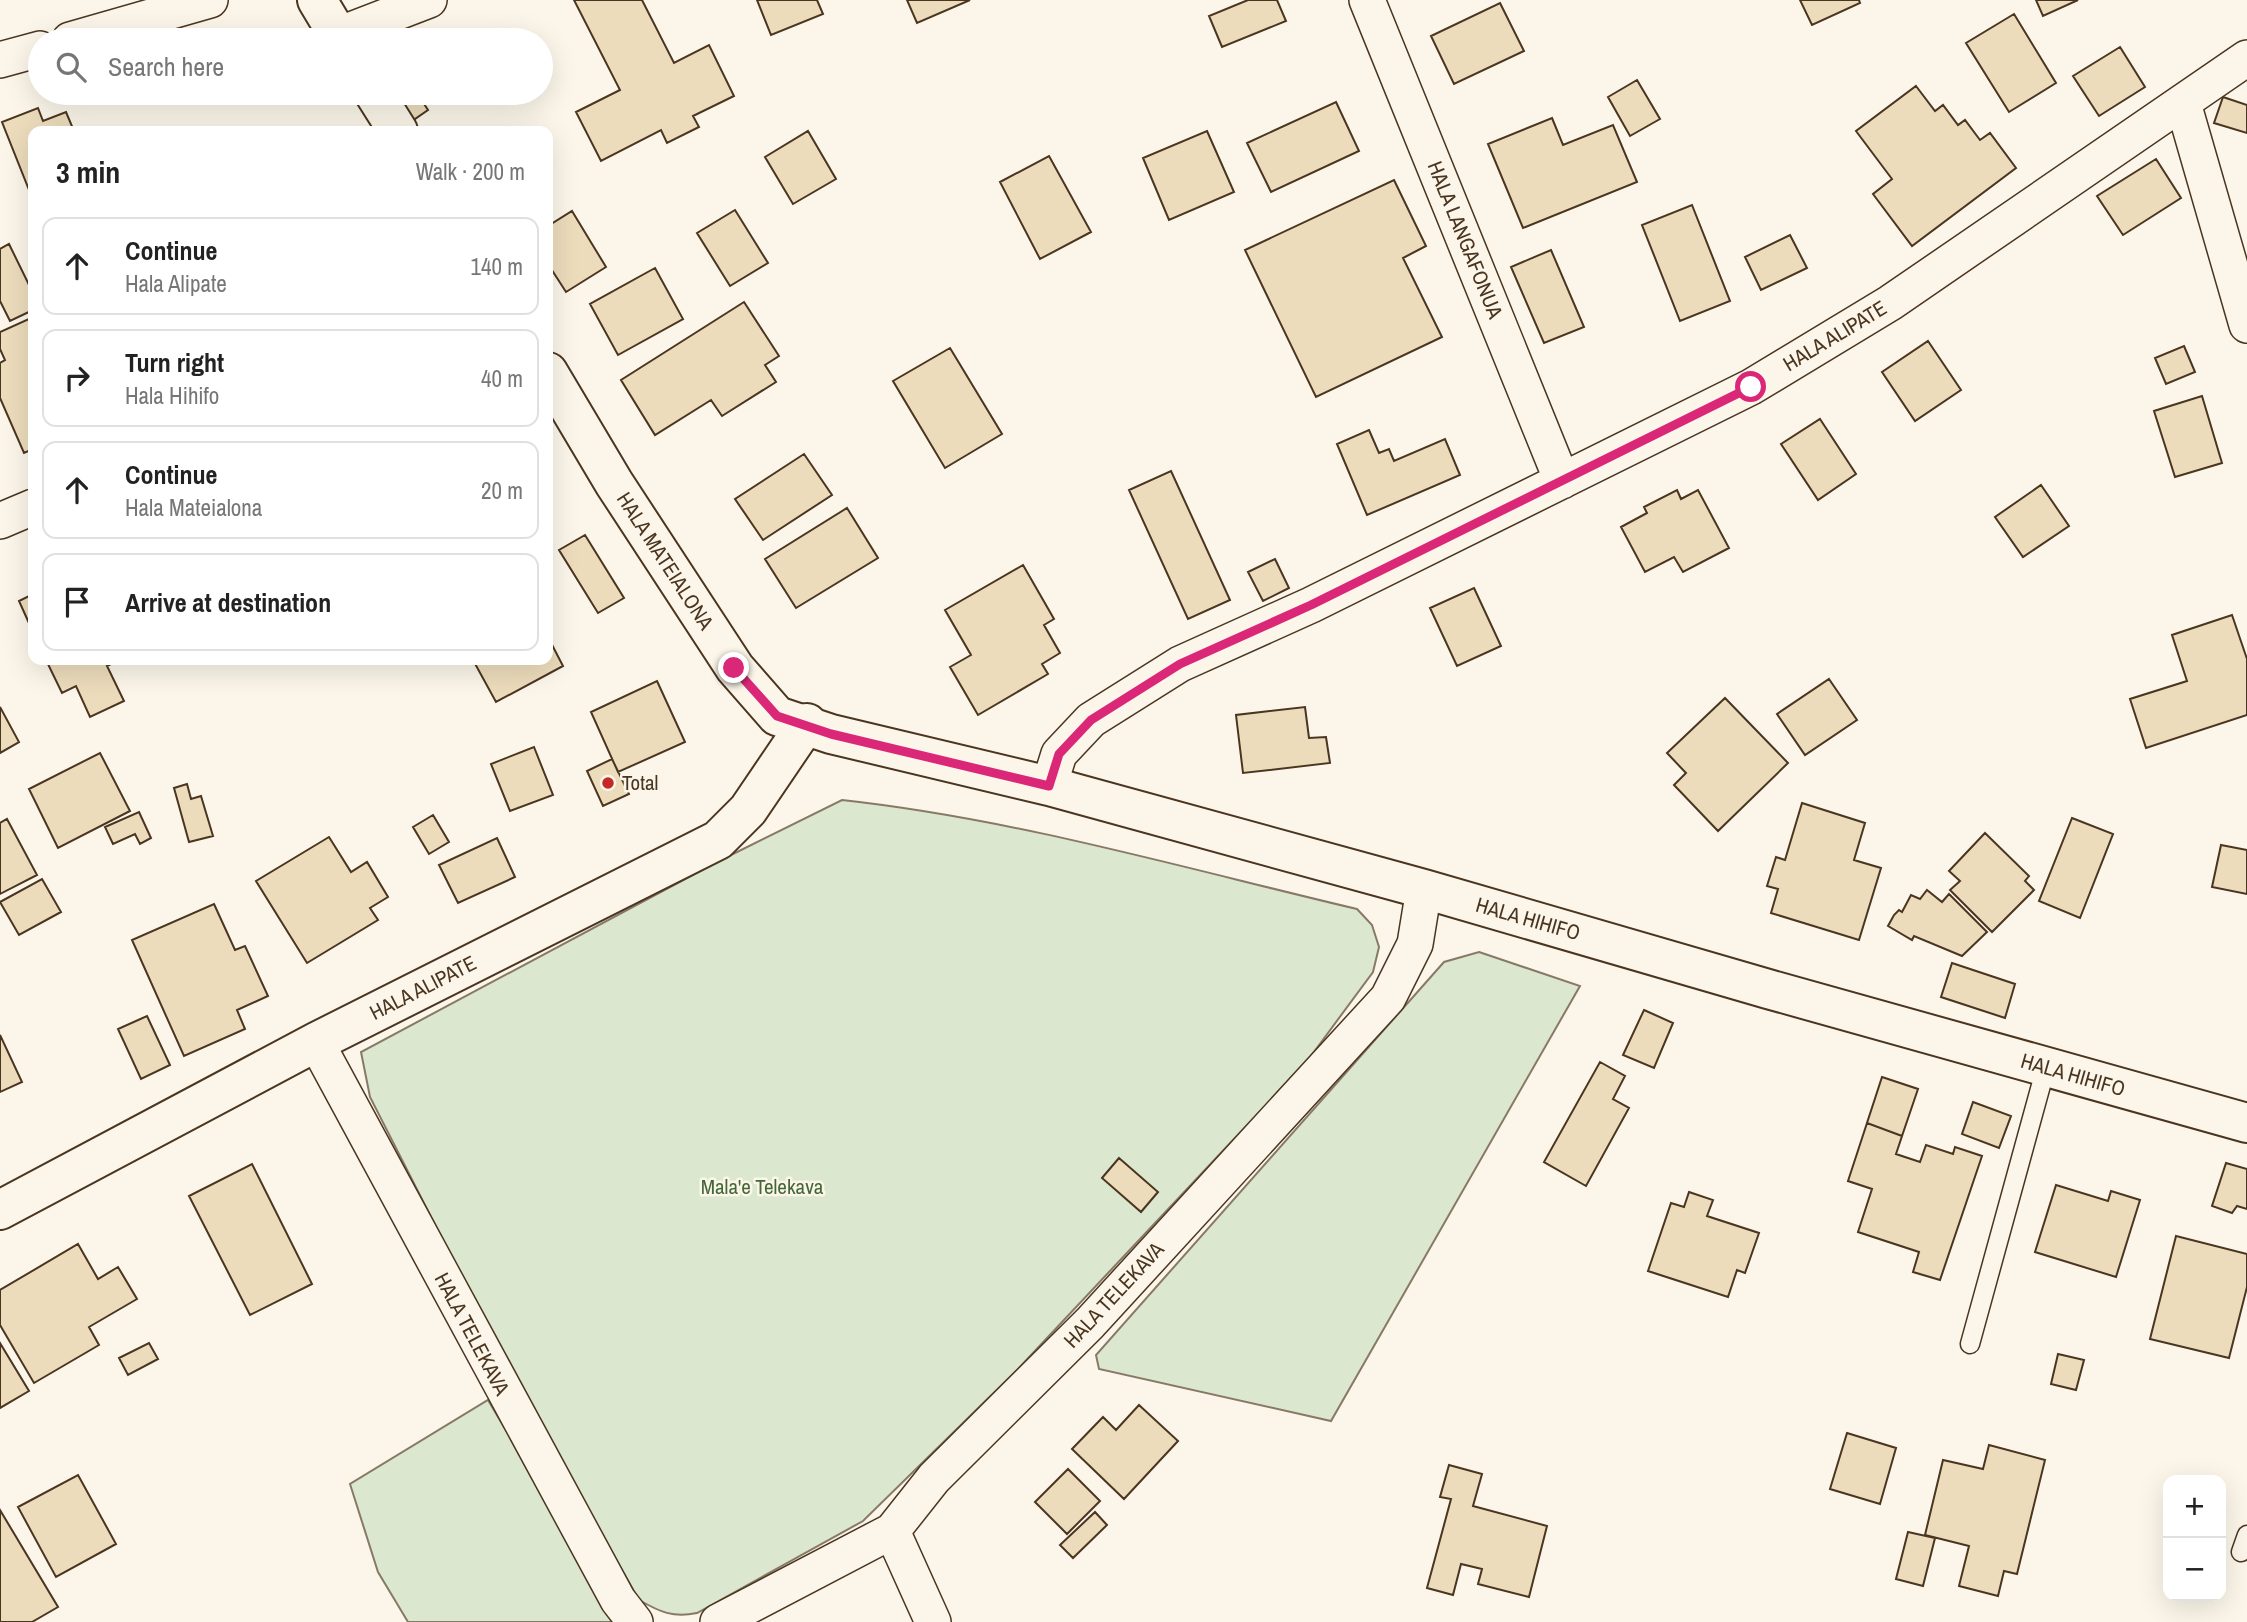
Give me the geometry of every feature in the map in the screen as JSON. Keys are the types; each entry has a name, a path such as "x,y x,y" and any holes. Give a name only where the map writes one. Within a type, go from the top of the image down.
{"main road":[{"path":"317,0 334,28"},
{"path":"382,105 395,126"},
{"name":"HALA MATEIALONA","path":"553,381 614,483 734,668 777,716 807,723"},
{"name":"HALA HIHIFO","path":"807,723 831,734 1049,786 1424,889 2247,1123"},
{"name":"HALA ALIPATE","path":"0,1210 316,1042 718,840 748,810 807,723"}],"street":[{"path":"112,28 211,0"},
{"path":"363,28 429,0"},
{"name":"HALA LANGAFONUA","path":"1367,0 1562,481"},
{"path":"0,60 28,52"},
{"name":"HALA ALIPATE","path":"1049,786 1059,754 1091,720 1180,664 1311,605 1751,387 1890,303 2247,58"},
{"path":"2183,103 2247,325"},
{"path":"0,521 28,509"},
{"name":"HALA TELEKAVA","path":"718,1622 891,1531 934,1478 1090,1323 1388,998 1415,944 1424,889"},
{"name":"HALA TELEKAVA","path":"316,1042 618,1600 635,1622"},
{"path":"891,1531 933,1622"}],"lane":[{"path":"1970,1344 2046,1067"}],"green space":[{"name":"Mala'e Telekava","path":"842,800 907,808 1037,832 1357,909 1372,925 1379,947 1373,972 1308,1060 1017,1370 863,1521 697,1613 667,1613 639,1600 516,1384 370,1097 361,1052 717,862"},
{"path":"1479,952 1580,986 1331,1421 1099,1369 1096,1355 1444,962"},
{"path":"488,1400 619,1622 408,1622 378,1572 350,1484"}],"building":[{"path":"574,0 642,0 674,63 709,45 734,96 693,116 699,127 667,143 661,130 601,161 576,112 620,90"},
{"path":"757,0 817,0 823,14 771,35"},
{"path":"907,0 970,0 917,23"},
{"path":"1248,0 1277,0 1286,21 1222,47 1209,16"},
{"path":"1800,0 1859,0 1860,3 1812,25"},
{"path":"2036,0 2078,0 2043,16"},
{"path":"1500,3 1524,51 1454,84 1431,36"},
{"path":"2014,14 2056,83 2009,112 1966,43"},
{"path":"2120,47 2145,87 2099,116 2073,76"},
{"path":"1637,80 1660,119 1630,136 1608,97"},
{"path":"1916,86 1935,111 1943,105 1958,125 1965,120 1980,140 1990,133 2016,168 1912,246 1873,194 1892,179 1856,131"},
{"path":"2223,97 2247,105 2247,133 2214,123"},
{"path":"1336,102 1359,151 1271,192 1247,143"},
{"path":"401,105 425,105 428,110 412,121"},
{"path":"38,108 43,121 66,112 72,126 28,126 28,187 2,122"},
{"path":"1552,118 1563,145 1613,125 1637,182 1523,228 1488,144"},
{"path":"808,131 836,179 793,204 765,157"},
{"path":"1207,131 1234,192 1169,220 1143,158"},
{"path":"1049,156 1091,232 1040,259 1000,182"},
{"path":"2156,159 2181,198 2123,235 2097,196"},
{"path":"1394,180 1426,246 1403,258 1442,337 1316,397 1245,250"},
{"path":"1692,205 1730,301 1680,321 1642,225"},
{"path":"735,210 768,263 730,286 697,233"},
{"path":"572,211 606,267 566,292 553,272 553,223"},
{"path":"1790,235 1807,268 1761,290 1745,257"},
{"path":"9,244 28,283 28,312 10,321 0,301 0,249"},
{"path":"1551,250 1584,327 1544,343 1511,267"},
{"path":"655,268 683,319 618,355 590,304"},
{"path":"744,302 779,356 765,365 776,382 722,416 711,400 655,435 621,380"},
{"path":"28,319 28,451 24,453 0,398 0,363 5,360 0,349 0,332"},
{"path":"1928,341 1961,390 1915,421 1882,372"},
{"path":"2184,346 2195,372 2166,384 2155,358"},
{"path":"950,348 1002,434 945,468 893,381"},
{"path":"2202,396 2222,463 2175,477 2154,411"},
{"path":"1820,419 1856,474 1818,500 1781,444"},
{"path":"1369,430 1379,453 1389,449 1394,461 1445,439 1460,475 1367,515 1337,444"},
{"path":"804,454 832,495 763,540 735,499"},
{"path":"1171,471 1230,600 1188,619 1129,490"},
{"path":"2041,485 2069,526 2023,557 1995,517"},
{"path":"1677,490 1681,499 1698,490 1729,548 1683,572 1674,557 1645,572 1621,527 1647,513 1644,507"},
{"path":"847,508 878,558 796,608 765,559"},
{"path":"585,535 624,598 598,613 559,550"},
{"path":"1275,559 1289,588 1263,601 1248,572"},
{"path":"1023,565 1054,619 1044,625 1060,653 1042,664 1048,674 978,715 950,667 971,655 945,610"},
{"path":"1474,588 1501,646 1457,666 1430,608"},
{"path":"28,596 28,621 19,601"},
{"path":"2232,615 2247,659 2247,715 2146,748 2130,699 2187,681 2172,635"},
{"path":"553,647 563,666 496,702 476,665 553,665"},
{"path":"48,665 109,665 107,666 124,701 90,717 76,686 62,693"},
{"path":"1829,679 1857,720 1805,755 1777,714"},
{"path":"657,681 685,742 618,772 591,712"},
{"path":"1725,698 1788,763 1718,831 1674,785 1686,773 1667,753"},
{"path":"0,707 19,742 0,753"},
{"path":"1305,707 1309,738 1326,737 1330,763 1243,773 1236,715"},
{"path":"534,747 553,795 510,811 491,764"},
{"path":"100,753 130,811 58,848 29,789"},
{"name":"Total","path":"612,759 629,794 603,806 587,771"},
{"path":"187,784 191,799 201,796 213,836 189,842 174,788"},
{"path":"1802,803 1865,823 1854,860 1881,868 1859,940 1771,913 1778,889 1767,886 1776,857 1785,860"},
{"path":"139,812 151,838 140,844 135,834 113,844 105,827"},
{"path":"433,815 449,842 429,854 413,827"},
{"path":"2072,818 2113,834 2080,918 2039,901"},
{"path":"7,819 37,875 0,894 0,823"},
{"path":"1985,833 2029,876 2025,881 2034,890 1992,932 1950,890 1960,881 1949,871"},
{"path":"329,837 351,872 367,862 388,897 370,908 378,920 307,963 256,881"},
{"path":"497,838 515,877 458,903 439,865"},
{"path":"2221,845 2247,850 2247,894 2212,887"},
{"path":"42,879 61,912 19,935 0,902"},
{"path":"1927,890 1942,902 1949,894 1987,932 1962,956 1914,936 1912,940 1888,926 1899,910 1902,912 1911,895 1920,899"},
{"path":"214,904 235,950 245,946 268,996 237,1010 245,1029 184,1056 132,940"},
{"path":"1952,963 2015,984 2005,1018 1941,997"},
{"path":"1644,1010 1673,1023 1654,1068 1623,1055"},
{"path":"147,1016 170,1065 141,1079 118,1029"},
{"path":"0,1035 22,1082 0,1092"},
{"path":"1600,1062 1625,1076 1613,1099 1629,1108 1586,1186 1544,1162"},
{"path":"1882,1077 1918,1089 1902,1136 1867,1123"},
{"path":"1973,1102 2011,1116 1999,1148 1962,1134"},
{"path":"1867,1123 1902,1136 1896,1154 1920,1162 1926,1145 1953,1154 1955,1147 1982,1156 1940,1280 1913,1272 1919,1252 1858,1232 1872,1189 1848,1181"},
{"path":"1119,1158 1158,1192 1141,1212 1102,1178"},
{"path":"2226,1163 2247,1169 2247,1209 2237,1206 2232,1213 2212,1206"},
{"path":"252,1164 312,1284 250,1315 189,1196"},
{"path":"2056,1185 2108,1201 2111,1191 2140,1200 2116,1277 2035,1252"},
{"path":"1689,1192 1713,1200 1707,1216 1759,1233 1745,1273 1737,1270 1728,1297 1648,1271 1671,1203 1684,1207"},
{"path":"2176,1236 2247,1254 2247,1287 2229,1358 2150,1339"},
{"path":"78,1244 98,1279 118,1267 137,1299 89,1327 99,1345 34,1383 0,1325 0,1290"},
{"path":"0,1343 29,1391 0,1408"},
{"path":"149,1343 158,1359 128,1375 119,1358"},
{"path":"2058,1354 2084,1360 2076,1390 2051,1384"},
{"path":"1139,1405 1178,1441 1124,1499 1072,1449 1103,1417 1116,1430"},
{"path":"1847,1433 1896,1448 1880,1504 1830,1489"},
{"path":"1989,1445 2045,1460 2017,1574 2004,1571 1998,1596 1959,1586 1969,1546 1925,1535 1943,1460 1983,1469"},
{"path":"1449,1465 1482,1474 1473,1506 1547,1526 1529,1597 1478,1584 1482,1569 1461,1564 1453,1595 1427,1588 1451,1499 1440,1497"},
{"path":"1068,1469 1100,1501 1067,1534 1035,1502"},
{"path":"78,1475 116,1544 56,1577 18,1507"},
{"path":"0,1510 58,1607 32,1622 0,1622"},
{"path":"1095,1512 1107,1525 1073,1558 1060,1545"},
{"path":"1908,1532 1935,1538 1923,1586 1896,1579"}],"place":[{"name":"Total","path":"608,783"}],"route":[{"path":"734,668 777,716 807,723 831,734 1049,786 1059,754 1091,720 1180,664 1311,605 1751,387"}]}
